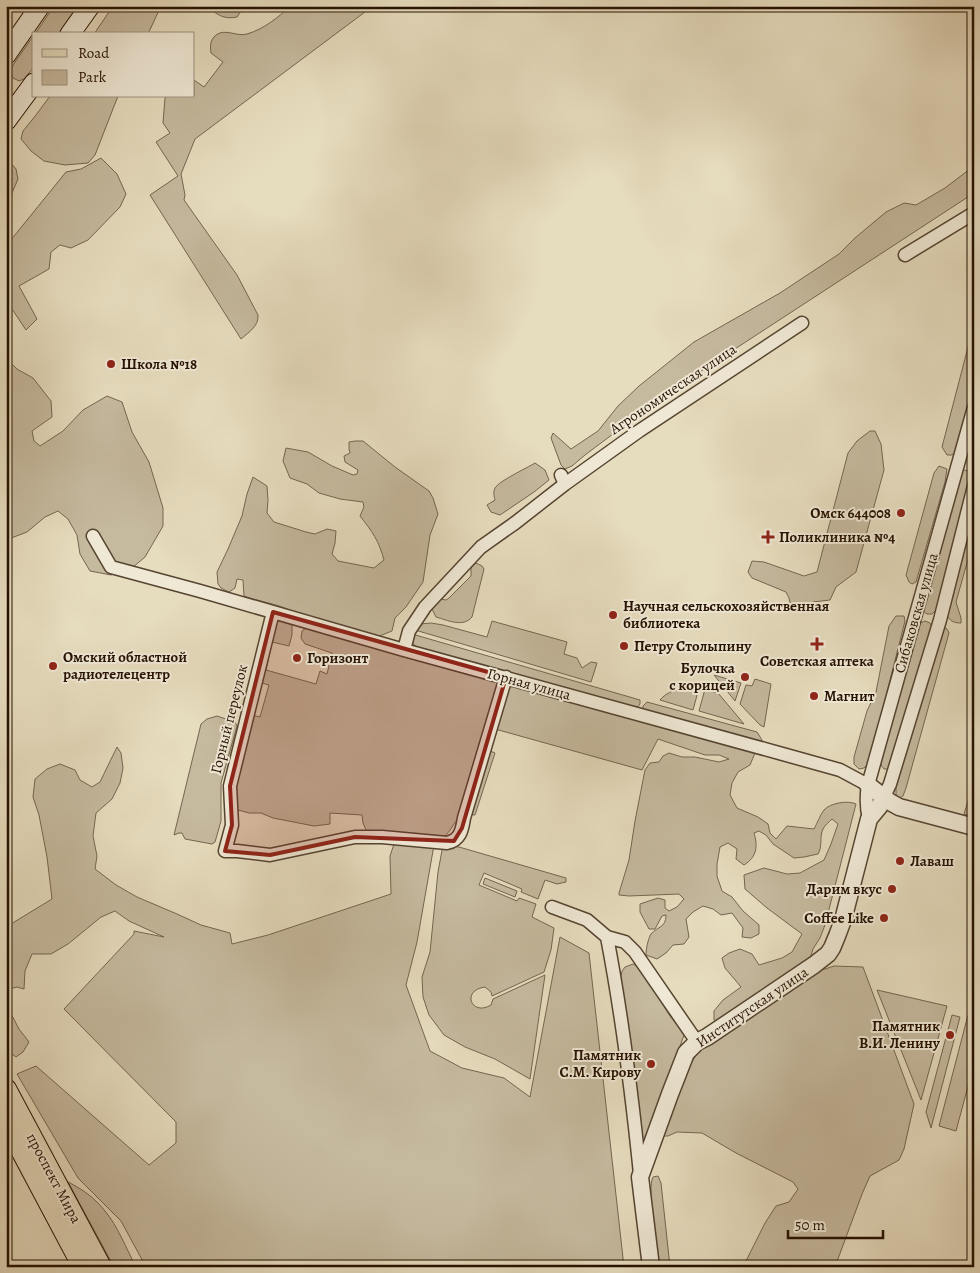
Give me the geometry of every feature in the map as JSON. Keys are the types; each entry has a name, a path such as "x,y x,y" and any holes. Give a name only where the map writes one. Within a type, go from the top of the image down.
{"main road":[{"path":"6,55 40,6"},
{"path":"71,32 90,6"},
{"path":"6,121 32,86"},
{"name":"проспект Мира","path":"6,1089 101,1267"},
{"name":"проспект Мира","path":"6,1122 83,1267"}],"street":[{"path":"905,255 974,213"},
{"name":"Агрономическая улица","path":"404,650 408,631 425,607 481,547 515,523 563,480 802,323"},
{"name":"Сибаковская улица","path":"869,819 866,807 868,785 974,406"},
{"name":"Сибаковская улица","path":"828,954 843,920 869,819 879,807 892,775 940,620 974,486"},
{"name":"Горная улица","path":"93,536 111,567 840,770 868,785 899,807 974,827"},
{"name":"Горный переулок","path":"273,612 230,786 232,824 226,851 270,855 355,837 382,837 446,843 454,841 462,828 506,677"},
{"path":"552,907 587,920 607,937 625,942 636,952 697,1042"},
{"name":"Институтская улица","path":"607,937 631,1089 651,1267"},
{"name":"Институтская улица","path":"640,1177 686,1053 697,1042 828,954"}],"highlighted area":[{"path":"273,612 506,677 462,828 454,841 355,837 270,855 225,851 232,825 230,786"}],"green space":[{"path":"54,6 78,6 59,32 36,32"},
{"path":"113,6 161,6 149,32 95,32"},
{"path":"206,6 224,6 241,11 237,17 228,18 220,16"},
{"path":"291,6 373,6 195,139 181,174 185,195 184,200 237,275 258,315 255,326 241,339 150,195 178,176 156,142 170,133 163,123 165,98 195,98 195,81 204,87 223,62 211,53 211,43 216,35 223,32 243,35 270,23"},
{"path":"32,38 32,69 24,79 19,81 13,78 11,72 13,65"},
{"path":"49,98 117,98 95,155 88,163 65,165 44,161 31,151 21,139 23,131"},
{"path":"101,158 117,174 126,194 120,207 88,240 71,248 60,245 51,252 49,269 19,286 37,319 26,330 8,303 6,304 6,246 66,172 81,169"},
{"path":"6,162 10,162 16,169 18,179 9,200 10,209 6,219"},
{"path":"974,166 974,193 669,392 572,466 565,469 561,465 551,438 553,433 571,449 598,431 618,406 639,386 694,342 780,293 839,254 886,212 904,203 916,205 945,188"},
{"path":"974,324 974,390 958,450 952,455 947,455 942,447"},
{"path":"6,358 17,369 33,378 51,401 52,417 32,431 34,441 40,446 63,431 83,410 107,396 122,402 132,432 149,462 163,508 163,526 145,557 132,568 111,575 90,571 80,554 77,535 68,519 58,511 45,517 27,532 6,540"},
{"path":"870,431 875,431 881,444 884,470 856,572 836,587 830,600 813,602 804,612 791,607 786,592 752,578 748,572 752,561 764,562 804,576 817,572 848,453 857,441"},
{"path":"363,441 429,491 438,514 430,535 423,582 406,607 395,618 392,631 377,637 244,596 243,580 237,579 235,588 229,592 221,588 218,584 217,572 242,516 253,477 267,486 267,513 274,522 315,534 327,529 336,531 332,554 338,561 374,568 384,560 375,536 360,516 364,507 363,502 340,499 319,493 307,484 290,478 283,461 286,448 308,452 332,466 353,475 357,474 358,470 345,462 344,456 350,453 349,442"},
{"path":"535,463 545,470 549,480 500,515 491,512 487,505 495,500 495,488 507,478"},
{"path":"939,466 947,469 945,482 916,582 912,584 906,575 934,473"},
{"path":"964,470 970,472 972,477 936,610 932,614 927,614 923,611 961,472"},
{"path":"974,500 974,538 956,602 961,623 956,623 950,620 946,614"},
{"path":"476,563 484,569 472,617 460,623 436,617 431,607 440,599 446,600 449,598 471,576 471,568"},
{"path":"896,616 904,616 905,621 869,763 864,768 859,769 854,764 854,757 867,711 876,692 889,626"},
{"path":"278,620 292,625 292,635 289,646 272,642 266,670 316,684 320,671 327,674 332,653 305,644 301,638 302,631 306,628 506,685 517,686 754,748 755,753 750,765 738,772 732,783 730,795 737,808 758,817 768,824 770,833 776,839 787,826 814,829 823,812 830,806 844,802 856,804 825,925 810,959 721,1023 714,1020 714,1011 723,1000 741,987 725,968 722,958 740,949 752,954 759,965 782,958 792,952 802,934 745,889 744,875 764,868 787,874 800,873 824,860 838,824 832,819 823,829 818,854 794,858 773,844 766,835 759,831 754,833 756,847 754,855 744,865 736,859 737,849 728,843 720,847 717,876 722,891 732,897 743,911 759,925 759,934 751,938 742,937 743,928 732,913 721,915 713,909 703,906 686,919 689,937 684,944 673,945 657,959 646,955 647,944 651,934 663,925 666,915 662,916 655,929 649,929 640,912 640,904 658,898 665,900 665,908 669,911 677,907 684,899 679,894 619,895 629,860 645,770 650,763 659,762 663,756 669,753 682,757 695,757 719,762 729,759 719,755 705,755 658,739 642,770 495,729 490,751 495,753 475,815 463,816 442,838 375,833 366,830 362,815 330,813 330,824 314,826 273,818 261,813 249,813 238,810 232,801 251,715 260,717 269,685 258,682 273,622"},
{"path":"492,621 567,642 564,654 577,658 582,668 591,662 597,663 591,682 415,630 420,624 431,623 487,637"},
{"path":"925,621 930,623 932,627 889,769 884,769 880,759 918,624"},
{"path":"944,627 949,633 906,788 903,796 900,798 896,795 896,787"},
{"path":"412,634 640,700 640,704 637,708 417,647 411,640"},
{"path":"714,675 741,683 735,701"},
{"path":"755,679 771,684 764,727 740,704 746,685 752,686"},
{"path":"690,685 699,688 693,710 660,700 669,693"},
{"path":"705,689 718,693 744,724 699,711"},
{"path":"647,702 757,732 762,743 643,710 643,706"},
{"path":"217,716 235,722 237,726 221,783 221,821 215,842 212,844 185,839 182,833 174,835 201,724 207,719"},
{"path":"117,747 121,753 123,768 120,783 112,799 96,813 93,836 97,856 95,869 116,885 137,897 201,925 230,933 232,944 268,935 391,894 390,856 395,841 434,845 417,942 406,985 430,1051 462,1068 504,1078 530,1097 560,937 589,953 624,1267 146,1267 121,1221 78,1178 17,1074 36,1066 149,1165 176,1143 176,1122 64,1009 134,934 134,931 164,937 129,921 115,911 101,917 68,944 51,954 32,954 25,971 24,989 17,987 6,990 6,927 52,899 47,857 39,815 33,797 35,779 47,769 60,764 75,770 80,780 92,787 100,782"},
{"path":"974,781 974,817 964,814"},
{"path":"443,845 459,847 566,878 566,882 557,884 545,880 538,899 521,892 522,889 484,873 479,885 517,901 519,898 536,904 532,917 554,928 551,950 544,972 492,996 491,992 485,987 478,989 471,997 474,1005 478,1008 484,1008 491,1005 493,999 545,975 530,1079 495,1059 465,1047 444,1035 429,1015 423,997 422,977 430,952 438,872"},
{"path":"485,878 517,891 515,897 483,884"},
{"path":"633,964 647,979 684,1035 646,1142 642,1142 622,1000 622,971 625,967"},
{"path":"834,966 863,967 914,1104 904,1149 899,1160 870,1176 835,1267 743,1267 765,1223 776,1206 789,1202 798,1189 793,1182 702,1133 677,1132 663,1136 681,1080 701,1047 810,974"},
{"path":"877,990 947,1006 921,1100"},
{"path":"6,1004 19,1029 29,1042 23,1052 16,1057 6,1050"},
{"path":"974,1009 974,1064 956,1131 939,1126 968,1015 972,1016"},
{"path":"952,1015 960,1017 931,1128 926,1112"},
{"path":"658,1176 661,1183 670,1267 658,1267 652,1220 651,1183 653,1177"},
{"path":"68,1182 88,1194 105,1211 118,1230 136,1267 114,1267"}],"place":[{"name":"Школа №18","path":"111,364"},
{"name":"Омск 644008","path":"901,513"},
{"name":"Поликлиника №4","path":"768,537"},
{"name":"Научная сельскохозяйственная библиотека","path":"613,615"},
{"name":"Советская аптека","path":"817,644"},
{"name":"Петру Столыпину","path":"624,646"},
{"name":"Горизонт","path":"297,658"},
{"name":"Омский областной радиотелецентр","path":"53,666"},
{"name":"Булочка с корицей","path":"745,677"},
{"name":"Магнит","path":"814,696"},
{"name":"Лаваш","path":"900,861"},
{"name":"Дарим вкус","path":"892,889"},
{"name":"Coffee Like","path":"884,918"},
{"name":"Памятник В.И. Ленину","path":"950,1035"},
{"name":"Памятник С.М. Кирову","path":"651,1064"}]}
